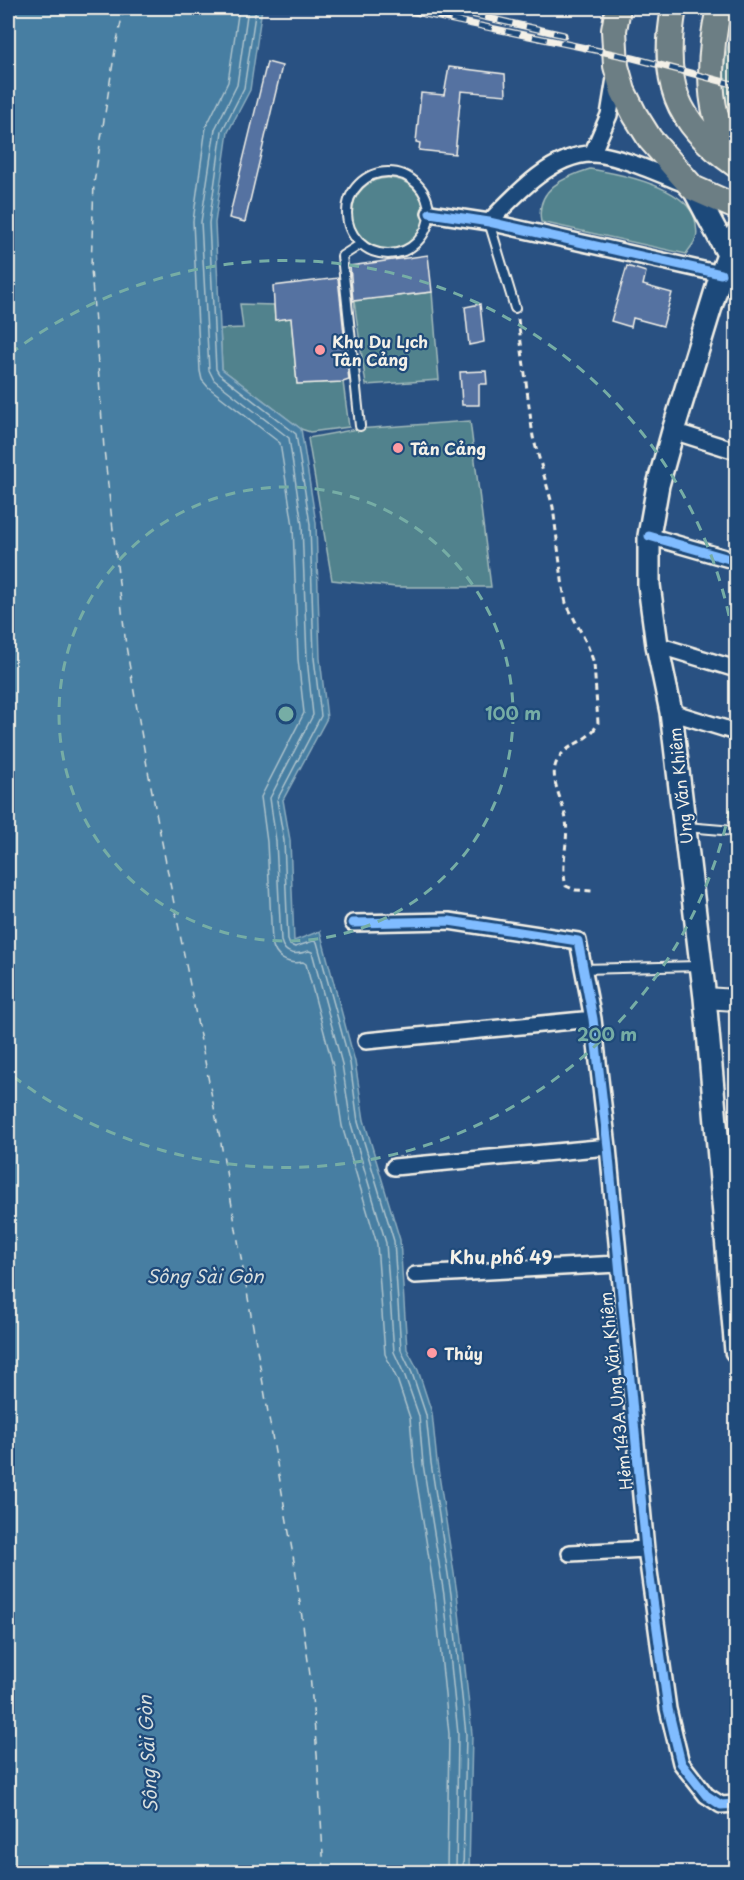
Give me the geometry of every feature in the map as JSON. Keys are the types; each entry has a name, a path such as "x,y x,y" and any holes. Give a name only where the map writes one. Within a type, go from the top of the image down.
{"main road":[{"path":"618,8 614,30 616,66 623,91 650,139 693,188 724,264"},
{"path":"674,8 669,65 673,87 680,106 689,124 701,138 736,165"},
{"path":"719,8 712,41 712,92 718,121 731,149 736,154"},
{"path":"693,188 736,207"},
{"name":"Ung Văn Khiêm","path":"736,234 724,264 673,431 658,485 649,536 649,585 657,645 671,711 705,998 736,1351"}],"street":[{"path":"592,154 609,115 616,66"},
{"path":"489,222 519,191 552,167 569,159 592,154 619,159 693,188"},
{"path":"430,213 724,264"},
{"path":"673,431 736,451"},
{"path":"649,536 736,561"},
{"path":"657,645 736,669"},
{"path":"671,711 736,732"},
{"name":"Hẻm 143A Ung Văn Khiêm","path":"353,923 449,921 578,941 593,1019 608,1147 646,1549 668,1709 681,1763 706,1795 721,1805 736,1804"},
{"path":"705,998 736,1000"},
{"path":"366,1041 593,1019"},
{"path":"394,1167 608,1147"},
{"path":"415,1275 618,1264"},
{"path":"570,1553 646,1549"}],"lane":[{"path":"390,173 404,176 415,183 424,194 430,213 422,237 412,247 401,252 387,254 374,251 361,244 353,234 348,221 348,206 352,193 364,181 376,174 390,173"},
{"path":"489,222 515,308"},
{"path":"360,426 342,256 361,244"},
{"path":"684,827 734,831"},
{"path":"583,969 701,966"}],"path":[{"path":"515,308 520,330 533,437 553,507 566,603 594,663 598,723 594,732 563,753 557,761 554,772 566,821 563,877 566,886 575,890 592,891"}],"green space":[{"path":"736,9 736,134 728,120 723,89 726,56"},
{"path":"590,169 636,179 668,192 682,201 691,211 697,231 695,240 686,254 541,222 542,201 547,193 561,181"},
{"path":"388,178 408,184 418,194 424,214 418,234 408,244 388,250 368,244 358,234 352,214 358,194 368,184"},
{"path":"432,292 439,380 366,385 354,301"},
{"path":"240,304 274,305 275,320 291,318 297,384 343,382 349,427 310,432 301,429 222,369 220,329 243,328"},
{"path":"470,421 491,587 396,587 332,580 308,438 357,429"}],"water":[{"name":"Sông Sài Gòn","path":"8,8 262,8 250,90 228,132 215,223 222,369 301,429 316,523 320,658 327,718 283,800 290,840 294,941 320,931 355,1062 364,1120 400,1240 407,1349 418,1370 432,1413 457,1593 472,1734 469,1872 8,1872"}],"building":[{"path":"267,62 282,66 245,222 229,218"},
{"path":"449,67 505,74 506,95 461,91 455,154 419,150 420,143 416,142 421,93 444,95"},
{"path":"428,255 432,292 353,301 350,266"},
{"path":"627,266 646,272 643,285 672,293 663,326 633,318 631,327 611,321"},
{"name":"Khu Du Lịch Tân Cảng","path":"338,278 349,380 297,384 291,318 275,320 273,286"},
{"path":"480,304 484,342 469,345 465,307"},
{"path":"486,371 487,384 479,384 479,405 462,405 460,372"}],"ferry route":[{"path":"124,8 94,183 91,268 104,449 126,646 147,766 221,1143 295,1567 310,1675 324,1872"},
{"path":"8,1834 9,1872"}],"railway":[{"path":"396,8 633,58 736,85"},
{"path":"444,8 564,35"}],"cycle path":[{"path":"430,213 489,222 721,274"},
{"path":"649,536 736,561"},
{"path":"353,923 449,921 578,941 593,1019 608,1147 646,1549 668,1709 681,1763 706,1795 721,1805 736,1804"}],"place":[{"name":"Khu Du Lịch Tân Cảng","path":"320,350"},
{"name":"Tân Cảng","path":"398,448"},
{"name":"Thủy","path":"432,1353"}],"district":[{"name":"Khu phố 49","path":"501,1256"}]}
